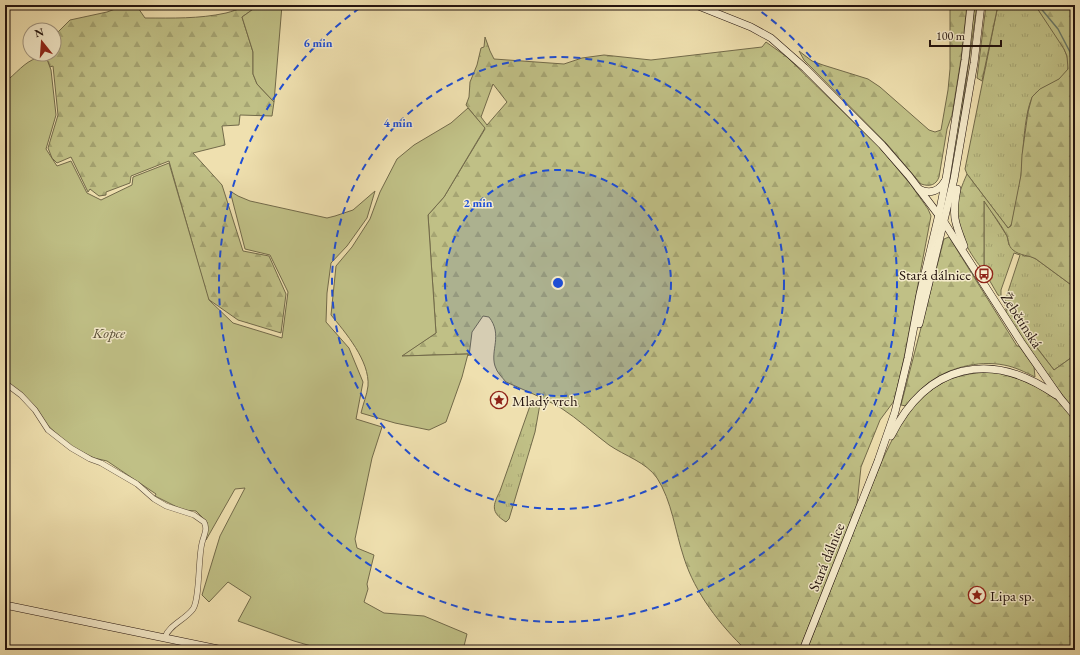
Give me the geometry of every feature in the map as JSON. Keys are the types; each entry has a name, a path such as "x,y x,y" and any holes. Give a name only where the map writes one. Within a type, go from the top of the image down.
{"main road":[{"name":"Žebětínská","path":"696,5 752,26 776,41 877,140 939,214 1004,317 1060,398 1075,416"},
{"name":"Stará dálnice","path":"803,650 878,461 895,412 908,358 920,294 946,178 971,5"},
{"name":"Stará dálnice","path":"908,358 920,318 944,222 962,136 981,5"},
{"path":"962,136 959,176 954,209 956,226 972,265"},
{"path":"919,189 926,192 932,192 941,186 946,178"},
{"path":"878,461 896,426 919,396 948,376 975,369 1002,370 1016,374 1052,392 1060,398"},
{"path":"5,604 223,650"}],"street":[{"path":"5,383 35,410 48,430 71,448 137,484 154,499 166,506 194,515 204,522 206,531 202,542 199,561 195,604 190,613 169,630 165,637"}],"green space":[{"path":"126,5 136,5 145,18 196,17 216,15 259,5 242,17 253,52 253,74 257,84 274,102 272,116 240,115 239,125 222,126 225,145 193,153 222,185 243,251 269,256 286,294 281,333 238,320 208,299 169,161 131,176 130,183 106,192 106,195 99,196 90,189 88,192 71,157 57,163 52,158 48,148 58,115 53,66 50,67 48,62 62,62 62,28 70,20 107,12"},
{"path":"259,5 282,5 274,102 257,84 253,74 253,52 242,17"},
{"path":"950,5 967,5 961,59 952,115 947,129 939,177 934,184 927,185 921,184 887,144 804,60 799,51 812,61 868,79 880,87 929,130 935,132 941,130 948,90 950,69"},
{"path":"975,5 977,5 957,145 946,205 944,206"},
{"path":"986,5 998,5 982,81 977,78"},
{"path":"998,5 1035,5 1062,44 1068,61 1066,73 1057,81 1040,90 1032,98 1025,130 1019,187 1012,224 1008,228 967,174 965,169"},
{"path":"1035,5 1075,5 1075,289 1036,259 1016,252 1011,248 1005,232 984,201 984,271 965,243 959,227 957,210 958,201 967,174 1008,228 1011,226 1021,175 1022,155 1028,112 1032,97 1040,89 1059,79 1068,69 1067,56 1064,49"},
{"path":"485,37 494,59 564,64 582,58 604,55 651,60 762,47 766,42 787,57 881,149 911,185 928,209 931,216 904,358 894,401 880,420 861,467 857,504 799,650 746,650 736,640 709,608 695,584 684,558 666,496 657,478 647,468 609,445 561,408 541,397 506,382 498,373 495,366 494,354 496,336 493,324 489,317 483,316 472,332 469,356 468,354 401,356 436,333 428,215 444,197 485,129 466,105 469,97 470,82 477,65 481,48 484,47","holes":["493,84 507,102 487,125 481,117"]},
{"name":"Kopce","path":"29,62 48,62 51,70 56,115 46,149 57,166 71,161 87,193 101,200 132,185 133,177 169,163 209,300 233,323 282,338 288,292 270,255 245,249 230,191 250,201 327,218 353,210 375,191 367,218 347,246 331,263 327,293 326,322 349,348 363,382 356,419 382,427 372,458 355,539 357,548 374,555 367,584 368,589 364,602 384,613 424,616 467,634 463,650 325,650 294,641 238,621 251,597 228,582 209,602 202,595 220,536 245,488 235,489 206,540 207,522 196,511 183,510 155,496 156,494 107,461 94,458 71,446 47,425 36,407 5,382 5,82"},
{"path":"468,108 485,128 444,197 428,215 436,333 402,356 468,354 462,377 446,422 429,430 395,423 361,413 367,393 368,376 356,348 331,315 336,266 352,247 370,219 380,192 397,159 414,145 451,123"},
{"path":"984,200 1007,236 1009,245 1024,256 1030,256 1036,259 1075,289 1075,355 1054,370 1004,304 1020,255 1014,253 1001,290 1001,297 998,295 984,271"},
{"path":"949,237 1017,346 1019,346 1034,367 1035,377 1016,368 1004,365 984,364 963,367 935,378 921,389 906,406 901,405 944,239"},
{"path":"1006,308 1054,370 1075,355 1075,411 1048,376 1006,315"},
{"path":"991,372 1018,379 1047,393 1061,404 1075,421 1075,650 807,650 878,470 902,423 922,398 946,381 963,375"},
{"path":"531,403 540,404 535,432 509,519 506,522 497,515 494,508"}],"waterway":[{"path":"5,7 9,5"},
{"path":"1038,5 1058,29 1070,52 1075,80"}],"place":[{"name":"Stará dálnice","path":"984,274"},
{"name":"Mladý vrch","path":"499,400"},
{"name":"Lipa sp.","path":"977,595"}]}
